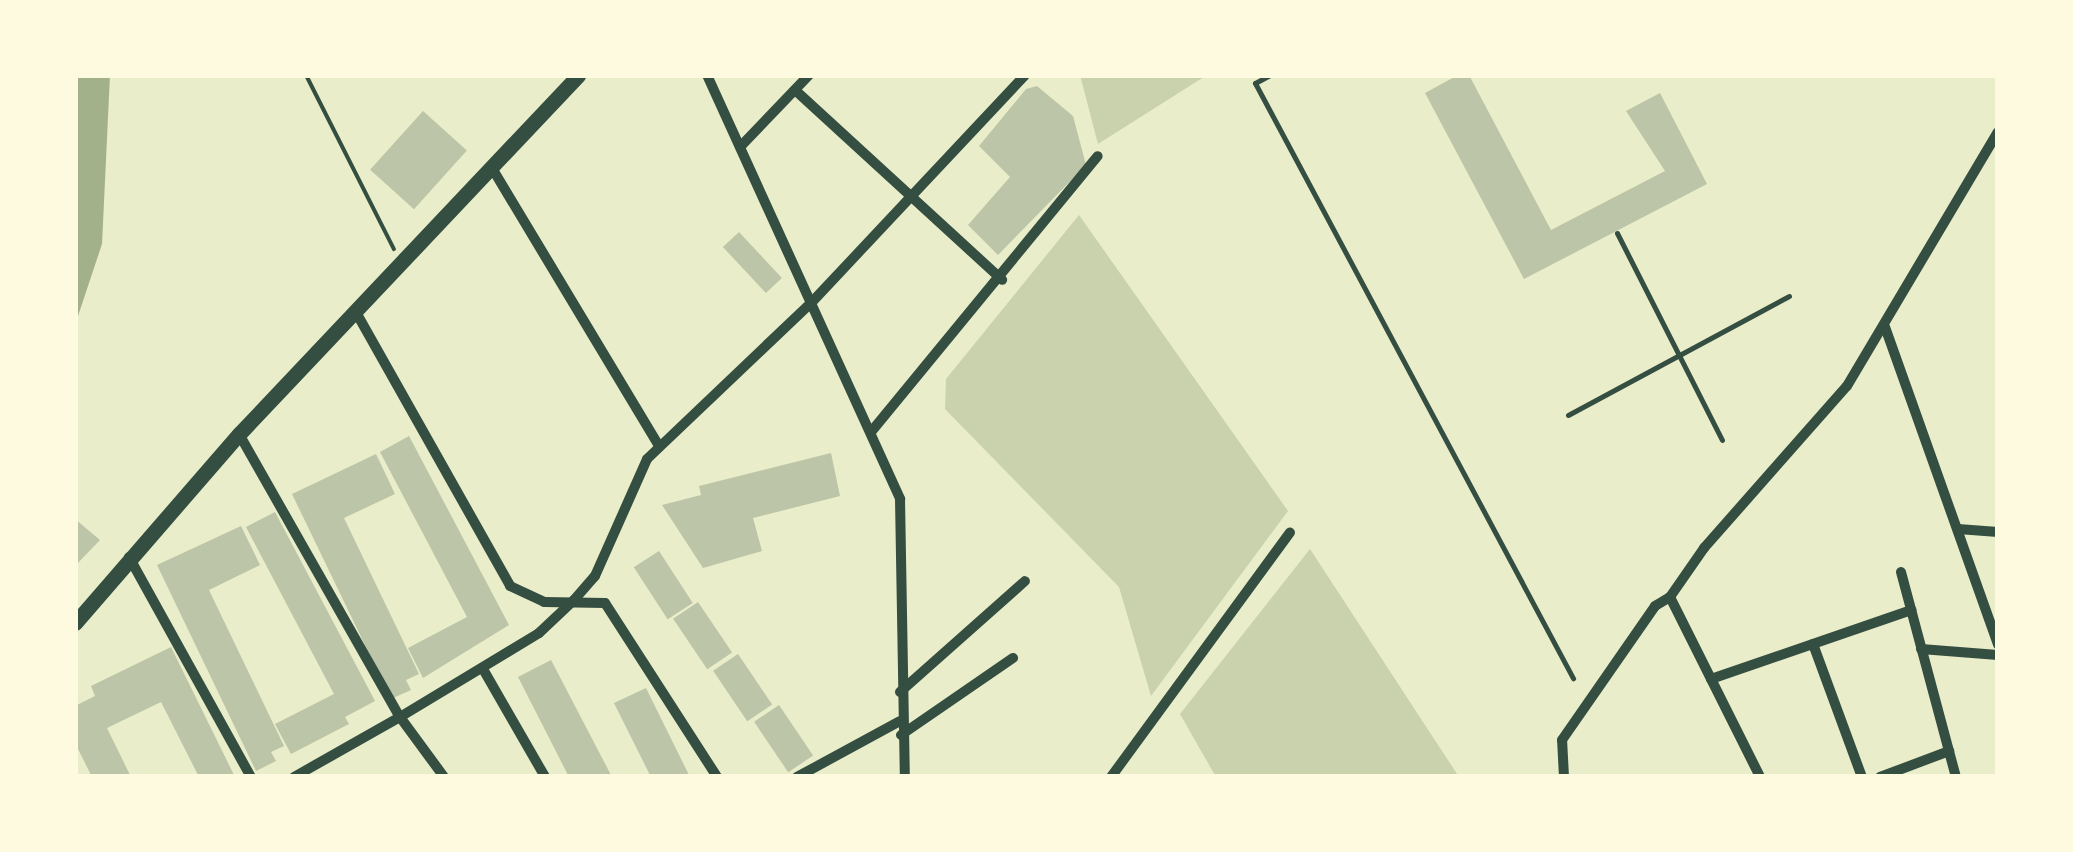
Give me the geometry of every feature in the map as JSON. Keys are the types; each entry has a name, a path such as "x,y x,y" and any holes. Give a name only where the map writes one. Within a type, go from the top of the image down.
{"main road":[{"path":"75,623 128,556 239,434 357,314 579,75"}],"street":[{"path":"707,75 900,498 900,721 905,777"},
{"path":"740,147 809,75"},
{"path":"294,777 483,669 574,600 595,576 647,458 812,302 1026,75"},
{"path":"795,90 1002,280"},
{"path":"1564,777 1562,740 1656,606 1670,597 1704,548 1847,386 1886,327 1998,132"},
{"path":"872,432 1002,280 1098,156"},
{"path":"492,168 659,446"},
{"path":"357,314 510,586 525,598 606,602 717,777"},
{"path":"1886,327 1998,644"},
{"path":"239,434 400,717 444,777"},
{"path":"1958,529 1998,532"},
{"path":"1112,777 1290,532"},
{"path":"128,556 251,777"},
{"path":"1900,572 1956,777"},
{"path":"900,692 1025,581"},
{"path":"1670,597 1760,777"},
{"path":"1710,679 1911,610"},
{"path":"1813,644 1862,777"},
{"path":"1922,649 1998,655"},
{"path":"901,735 1013,658"},
{"path":"483,669 546,777"},
{"path":"796,777 900,721"},
{"path":"1880,777 1949,751"}],"lane":[{"path":"1270,75 1255,83 1573,678"},
{"path":"1617,233 1722,440"},
{"path":"1568,415 1789,296"}],"path":[{"path":"306,75 402,265"}],"shaded area":[{"path":"75,75 110,75 102,244 75,325"},
{"path":"1080,75 1207,75 1098,144"},
{"path":"1079,215 1288,511 1151,696 1119,587 945,409 946,379"},
{"path":"1310,549 1459,777 1216,777 1180,714"}],"building":[{"path":"1458,75 1469,75 1551,230 1665,171 1626,111 1660,93 1707,184 1524,279 1425,93"},
{"path":"1037,86 1073,116 1086,165 998,255 968,225 1010,177 979,146 1026,89"},
{"path":"423,111 467,150 414,209 370,170"},
{"path":"739,232 782,278 766,293 723,247"},
{"path":"409,436 509,625 423,678 408,648 467,617 380,452"},
{"path":"831,453 840,496 753,518 762,551 703,568 662,505 701,495 699,486"},
{"path":"376,454 395,494 344,518 419,674 406,680 411,690 391,699 292,494"},
{"path":"275,512 375,701 345,717 349,724 291,754 275,724 334,694 246,527"},
{"path":"75,519 100,540 75,566"},
{"path":"241,526 260,565 209,590 284,746 271,752 276,761 256,771 157,565"},
{"path":"659,551 693,603 668,619 634,567"},
{"path":"698,602 732,653 707,669 673,619"},
{"path":"171,647 235,777 199,777 161,702 107,728 131,777 92,777 75,743 75,706 95,696 91,686"},
{"path":"738,654 772,705 747,721 713,671"},
{"path":"551,660 612,777 569,777 518,677"},
{"path":"646,688 690,777 651,777 614,703"},
{"path":"779,705 813,756 788,772 754,722"}]}
